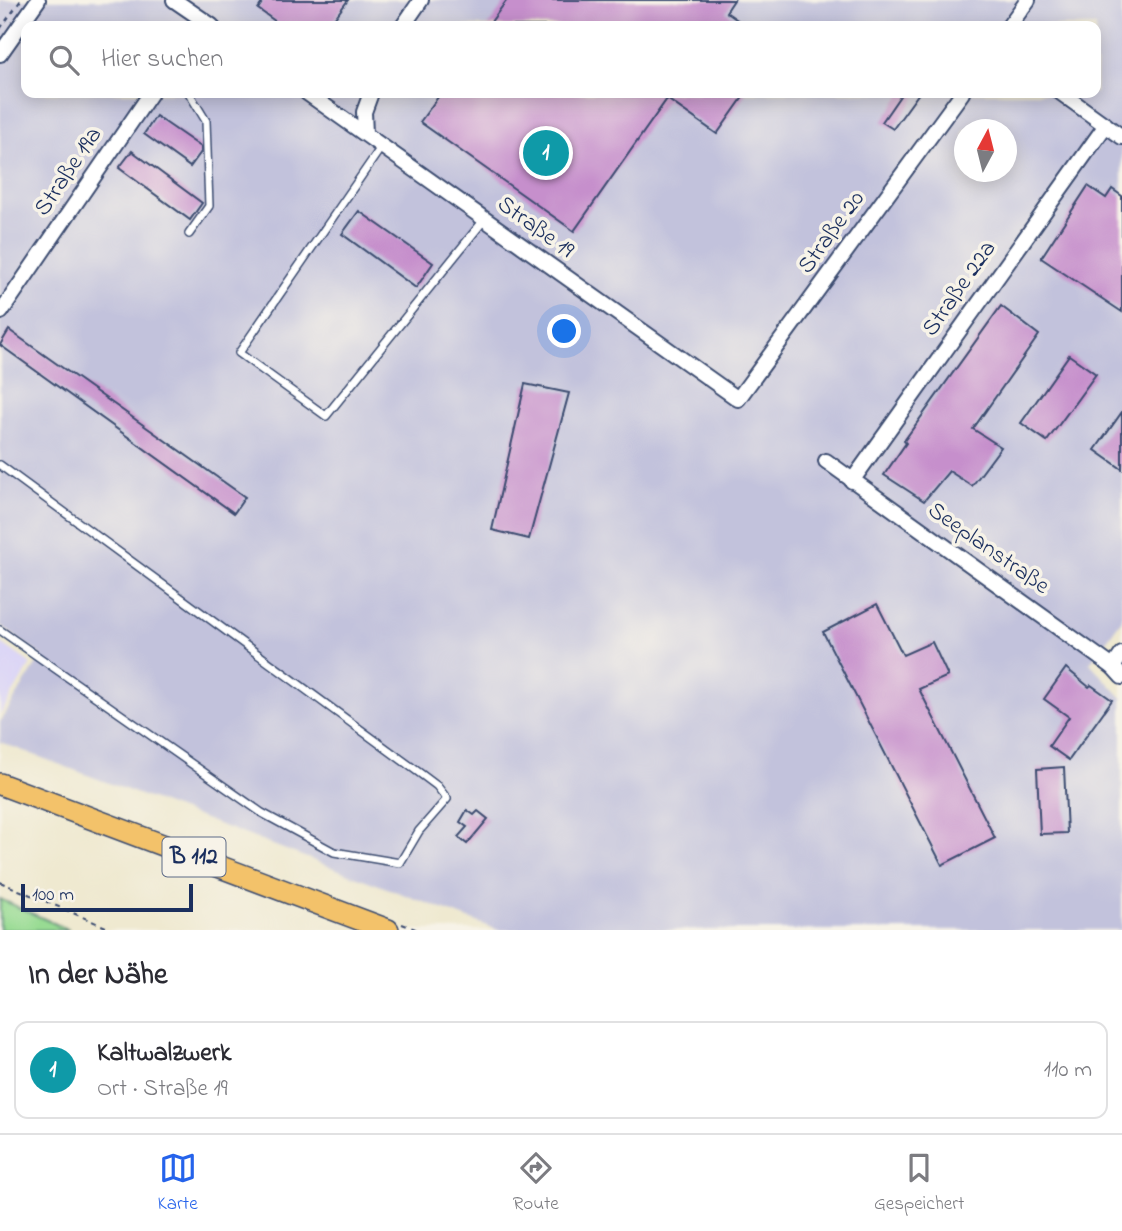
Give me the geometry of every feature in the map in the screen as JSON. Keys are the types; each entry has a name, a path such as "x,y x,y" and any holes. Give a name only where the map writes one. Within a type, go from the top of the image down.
{"main road":[{"name":"B 112","path":"0,784 388,930"}],"street":[{"path":"23,21 38,0"},
{"path":"174,0 199,21"},
{"path":"406,21 421,0"},
{"path":"1013,21 1028,0"},
{"path":"0,54 21,24"},
{"name":"Straße 19a","path":"1,312 148,98"},
{"name":"Straße 19","path":"314,98 738,399"},
{"path":"365,133 364,112 369,98"},
{"name":"Straße 20","path":"738,399 958,98"},
{"path":"1068,98 1122,137"},
{"name":"Straße 22a","path":"852,481 1106,125"},
{"name":"Seeplanstraße","path":"826,461 1019,597 1117,672"},
{"path":"1117,672 1122,654"}],"lane":[{"path":"189,234 209,206 206,121 192,98"},
{"path":"383,146 239,353 326,416 484,219"},
{"path":"0,465 421,774 437,786 447,799 419,831 400,863 334,852 262,813 0,630"}],"path":[{"path":"0,29 21,0"},
{"path":"1,883 113,930"}],"shaded area":[{"path":"0,0 1122,0 1122,619 1090,663 1122,698 1122,930 498,930 0,742 0,722 42,656 0,625"},
{"path":"0,642 31,664 0,715"}],"green space":[{"path":"0,899 69,930 0,930"}],"building":[{"path":"264,0 348,0 333,21 275,21 258,9"},
{"path":"507,0 734,0 726,12 739,21 492,21"},
{"path":"437,98 742,98 717,134 667,99 574,231 420,122"},
{"path":"899,98 915,98 893,129 882,122"},
{"path":"156,116 201,147 201,152 190,167 144,134"},
{"path":"132,151 202,203 190,220 119,168"},
{"path":"1088,186 1106,198 1112,189 1122,196 1122,312 1041,258"},
{"path":"359,211 433,263 416,288 342,234"},
{"path":"1001,306 1039,335 973,429 1001,447 972,486 949,471 924,501 884,475 906,443 904,441"},
{"path":"9,330 245,497 234,513 0,345"},
{"path":"1069,355 1096,374 1047,441 1021,423"},
{"path":"525,384 569,393 529,539 492,530"},
{"path":"1122,412 1122,469 1095,450"},
{"path":"877,604 903,655 932,642 948,676 919,689 995,838 942,865 823,632"},
{"path":"1066,668 1089,687 1091,685 1112,700 1069,760 1049,746 1069,717 1044,699"},
{"path":"1064,767 1067,833 1040,834 1037,769"},
{"path":"467,810 474,815 478,811 488,819 467,844 458,837 467,827 460,822"}],"place":[{"name":"Kaltwalzwerk","path":"546,153"}]}
